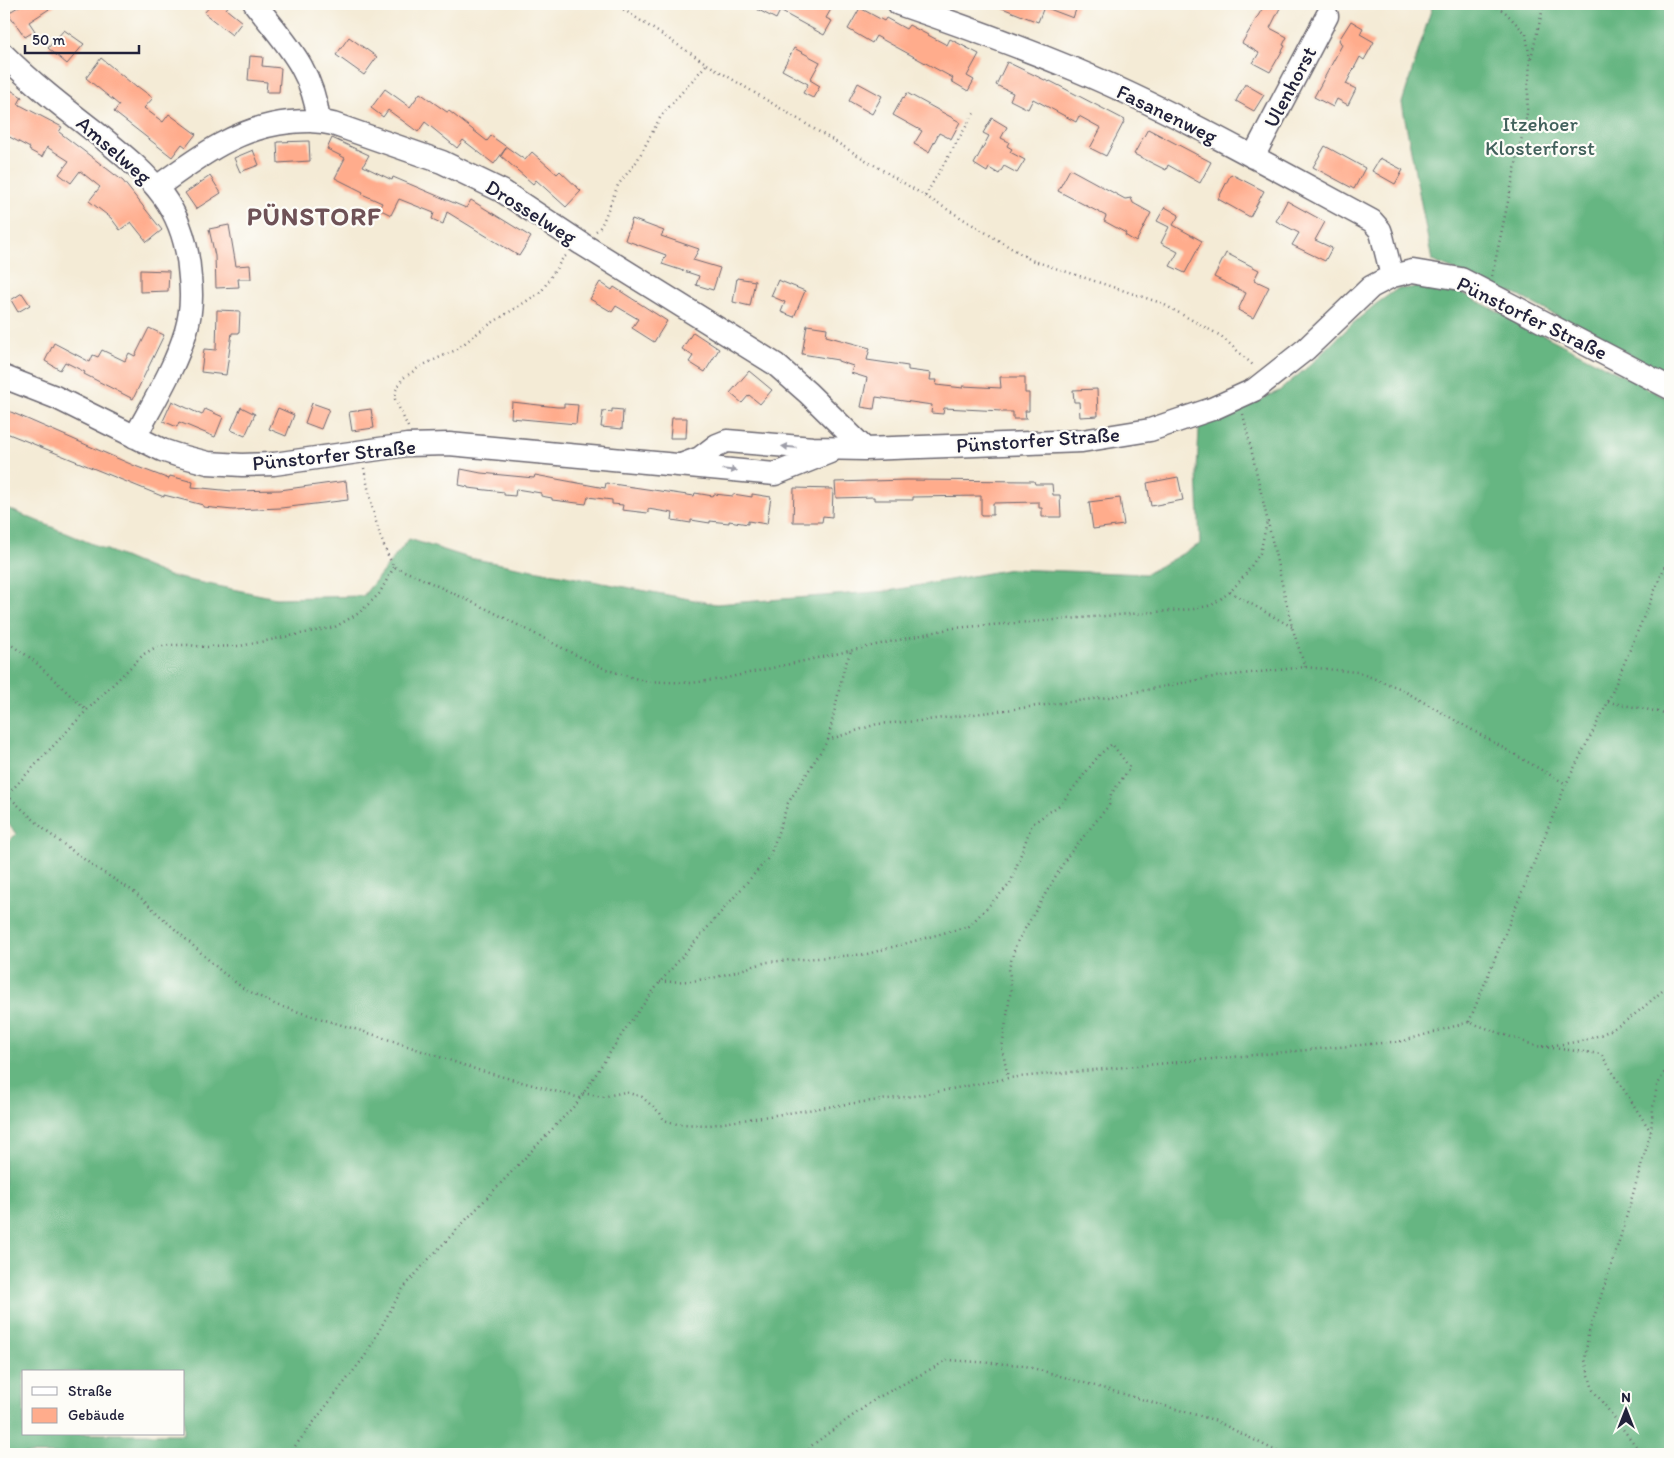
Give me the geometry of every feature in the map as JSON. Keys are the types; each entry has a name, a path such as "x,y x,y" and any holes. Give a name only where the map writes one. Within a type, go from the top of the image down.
{"street":[{"path":"255,4 283,37 301,64 313,90 319,121"},
{"name":"Fasanenweg","path":"899,4 946,20 1077,71 1192,125 1372,221 1380,230 1392,276"},
{"name":"Ulenhorst","path":"1253,157 1327,16"},
{"name":"Amselweg","path":"4,55 26,76 138,168 157,187 172,210 186,246 191,281 190,310 186,330 182,343 135,437"},
{"name":"Drosselweg","path":"157,187 209,150 239,134 272,124 319,121 333,124 452,166 502,191 582,244 775,364 808,393 865,449"},
{"name":"Pünstorfer Straße","path":"4,377 62,400 135,437 177,455 223,465 274,464 407,446 449,444 681,465 700,458 717,445 727,441 838,449 1067,442 1102,439 1150,430 1177,422 1239,397 1269,379 1306,349 1371,287 1392,276 1413,271 1461,279 1670,388"}],"path":[{"path":"615,4 707,64 1031,260 1161,303 1221,336 1269,379"},
{"path":"1493,4 1506,13 1526,34 1530,60"},
{"path":"1488,292 1527,113 1530,60 1544,4"},
{"path":"407,446 408,425 395,399 396,390 402,379 421,366 456,350 484,328 541,292 563,258 599,229 618,185 636,161 661,116 707,64"},
{"path":"925,196 974,113"},
{"path":"1239,397 1292,627 1305,667"},
{"path":"361,452 376,522 385,552 394,567 491,611 572,654 605,669 644,681 691,683 722,680 953,628 1194,609 1212,605 1230,592 1260,553 1268,522"},
{"path":"1469,1022 1566,784 1608,702 1670,554"},
{"path":"394,567 379,594 359,613 336,626 227,648 170,645 156,647 144,654 130,666 5,796 47,832 96,868 132,891 222,972 243,988 276,1006 378,1036 478,1070 580,1098"},
{"path":"1230,592 1292,627"},
{"path":"4,640 32,658 86,711"},
{"path":"289,1454 365,1356 401,1291 580,1098 628,1025 660,982 770,856 788,803 828,740 844,668 851,651"},
{"path":"828,740 877,724 1109,697 1214,677 1305,667 1357,672 1399,688 1566,784"},
{"path":"1608,702 1670,714"},
{"path":"660,982 692,981 717,977 767,962 867,954 969,926 1010,884 1032,824 1061,804 1100,754 1112,744 1130,768 1111,794 1109,805 1067,858 1016,944 1009,968 1011,989 1002,1048 1008,1078"},
{"path":"1536,1046 1578,1042 1611,1031 1638,1012 1670,984"},
{"path":"583,1092 602,1098 624,1092 642,1097 660,1113 664,1120 677,1124 710,1125 847,1104 921,1096 1008,1078 1402,1041 1469,1022 1536,1046 1601,1054 1651,1132"},
{"path":"1642,1454 1593,1390 1585,1360 1588,1336 1621,1235 1651,1132 1657,1086 1670,1062"},
{"path":"807,1454 811,1446 877,1398 948,1360 1022,1365 1214,1420 1282,1454"}],"green space":[{"name":"Itzehoer Klosterforst","path":"1433,4 1670,4 1670,376 1519,296 1432,261 1402,103"},
{"path":"1435,286 1460,292 1670,400 1670,1454 4,1454 4,846 16,834 4,817 4,507 169,576 276,598 363,596 409,539 469,558 716,604 888,591 1011,569 1146,574 1200,544 1197,472 1199,428 1279,391 1376,304 1397,289"}],"building":[{"path":"23,4 57,4 29,22 35,31 25,37 8,13"},
{"path":"212,4 230,4 226,9 242,22 232,35 204,13"},
{"path":"747,4 834,4 826,18 832,21 824,35 780,11 776,19"},
{"path":"992,4 1078,4 1073,18 1044,7 1038,22"},
{"path":"1265,4 1282,4 1270,28 1287,37 1283,45 1285,46 1270,72 1253,63 1259,53 1242,43"},
{"path":"860,8 884,21 886,18 906,29 909,25 947,45 950,39 979,54 967,76 974,80 968,91 951,81 953,78 876,36 872,43 848,29"},
{"path":"1351,21 1363,28 1360,34 1374,42 1364,60 1360,57 1346,84 1356,89 1348,105 1337,99 1333,107 1314,97 1342,45 1339,40"},
{"path":"64,30 84,44 67,64 48,48"},
{"path":"349,37 377,57 364,75 336,55"},
{"path":"794,48 820,62 810,80 820,86 813,98 803,93 808,84 782,70"},
{"path":"250,56 263,57 262,66 281,68 279,92 266,92 267,82 248,80"},
{"path":"101,58 136,87 153,98 144,108 163,122 169,114 196,134 186,147 182,144 172,157 114,112 119,105 86,78"},
{"path":"1007,62 1050,81 1125,120 1106,156 1090,148 1101,128 1079,116 1076,122 1033,99 1028,109 1010,100 1013,93 996,85"},
{"path":"858,83 882,96 872,114 849,101"},
{"path":"1245,84 1264,95 1254,111 1236,101"},
{"path":"4,86 22,97 18,104 62,127 59,132 123,181 162,230 147,242 131,222 120,230 111,218 89,201 100,187 80,171 71,183 59,174 69,161 47,147 42,157 4,134"},
{"path":"385,89 410,107 420,93 447,112 449,111 487,141 491,136 525,160 532,152 557,174 560,171 581,191 566,207 536,180 533,184 501,156 506,148 494,164 463,140 457,148 425,122 418,132 388,110 383,117 371,108"},
{"path":"907,93 960,122 951,139 939,133 929,152 914,144 922,131 893,115"},
{"path":"992,118 1007,127 1001,138 1009,142 1007,146 1012,149 1010,152 1025,160 1017,173 1004,166 999,174 989,168 987,172 974,164 989,136 983,133"},
{"path":"1148,129 1211,162 1200,183 1168,165 1166,170 1134,154"},
{"path":"332,138 369,155 363,166 392,180 393,177 466,208 471,200 531,237 519,256 447,212 443,224 432,219 434,213 399,199 391,215 379,209 382,203 335,178 345,158 327,149"},
{"path":"309,141 310,161 278,163 277,142"},
{"path":"1325,146 1365,168 1354,189 1313,167"},
{"path":"253,150 259,165 240,172 234,158"},
{"path":"1380,158 1403,170 1395,184 1372,171"},
{"path":"1070,169 1125,199 1131,198 1133,203 1151,213 1136,242 1125,235 1126,233 1104,221 1106,216 1058,191"},
{"path":"1231,174 1264,191 1250,217 1218,199"},
{"path":"210,176 221,193 196,209 185,193"},
{"path":"1287,201 1325,222 1315,240 1332,248 1325,261 1292,245 1299,233 1276,221"},
{"path":"1165,207 1179,215 1173,225 1202,241 1185,273 1170,266 1178,252 1161,243 1169,227 1157,221"},
{"path":"632,219 664,231 661,236 699,249 693,260 720,268 713,290 696,285 699,276 662,264 666,255 625,240"},
{"path":"229,225 236,266 250,265 251,279 238,279 239,287 216,288 215,256 209,229"},
{"path":"1226,253 1259,270 1254,280 1269,287 1253,318 1238,310 1246,293 1214,277"},
{"path":"140,270 169,271 168,291 140,292"},
{"path":"737,278 755,281 750,306 733,302"},
{"path":"778,280 805,291 794,317 781,312 785,302 771,296"},
{"path":"600,282 612,290 614,287 667,321 654,342 632,328 638,319 616,306 612,312 590,299"},
{"path":"22,293 30,305 18,312 11,300"},
{"path":"217,310 240,311 239,333 232,333 226,375 201,372 204,349 216,350"},
{"path":"807,325 827,328 826,336 870,348 867,360 908,366 908,370 931,373 930,380 937,380 936,385 963,388 963,386 1001,388 1000,377 1025,377 1025,393 1029,393 1029,411 1025,411 1026,419 1013,419 1013,412 1001,411 944,408 943,414 931,413 932,405 876,397 874,409 861,407 867,378 851,373 853,366 838,360 802,354"},
{"path":"149,328 164,335 133,399 65,362 60,370 45,361 54,343 90,362 93,355 98,357 102,350 125,361 129,353 135,356"},
{"path":"693,332 719,349 705,372 689,362 693,356 682,349"},
{"path":"749,371 772,390 760,404 749,395 742,403 730,393"},
{"path":"1097,389 1098,416 1080,417 1079,402 1074,402 1073,390"},
{"path":"172,401 202,415 205,409 223,417 215,437 179,422 177,427 163,421"},
{"path":"512,402 557,407 564,407 564,404 578,405 576,424 511,418"},
{"path":"312,403 329,409 321,429 305,423"},
{"path":"241,407 255,414 245,436 231,430"},
{"path":"278,408 294,415 286,436 269,429"},
{"path":"4,409 135,466 169,479 170,476 193,482 192,487 232,491 280,490 346,481 348,500 281,508 233,510 203,507 203,505 164,495 164,497 4,432"},
{"path":"371,409 374,428 352,431 349,412"},
{"path":"612,409 623,410 622,429 601,427 603,411 612,412"},
{"path":"672,418 687,418 686,438 670,438"},
{"path":"461,469 481,473 534,478 535,475 605,488 606,483 694,496 695,493 713,496 714,494 733,496 733,494 752,497 752,494 771,497 767,524 748,521 748,524 729,521 729,523 710,521 710,523 691,520 691,523 672,520 673,513 648,509 648,513 622,510 623,505 612,504 612,500 588,497 586,504 552,500 552,498 541,496 541,493 516,489 515,496 504,495 504,492 468,488 459,485"},
{"path":"1178,477 1183,500 1151,506 1147,483"},
{"path":"906,480 1034,481 1035,484 1052,484 1053,495 1060,495 1061,517 1042,517 1042,508 1039,508 1039,502 993,503 993,515 981,515 981,496 913,497 913,500 874,500 874,497 836,498 835,482"},
{"path":"794,488 833,489 832,517 823,516 822,522 793,522"},
{"path":"1120,498 1124,525 1093,529 1089,502"}],"district":[{"name":"PÜNSTORF","path":"314,216"}]}
